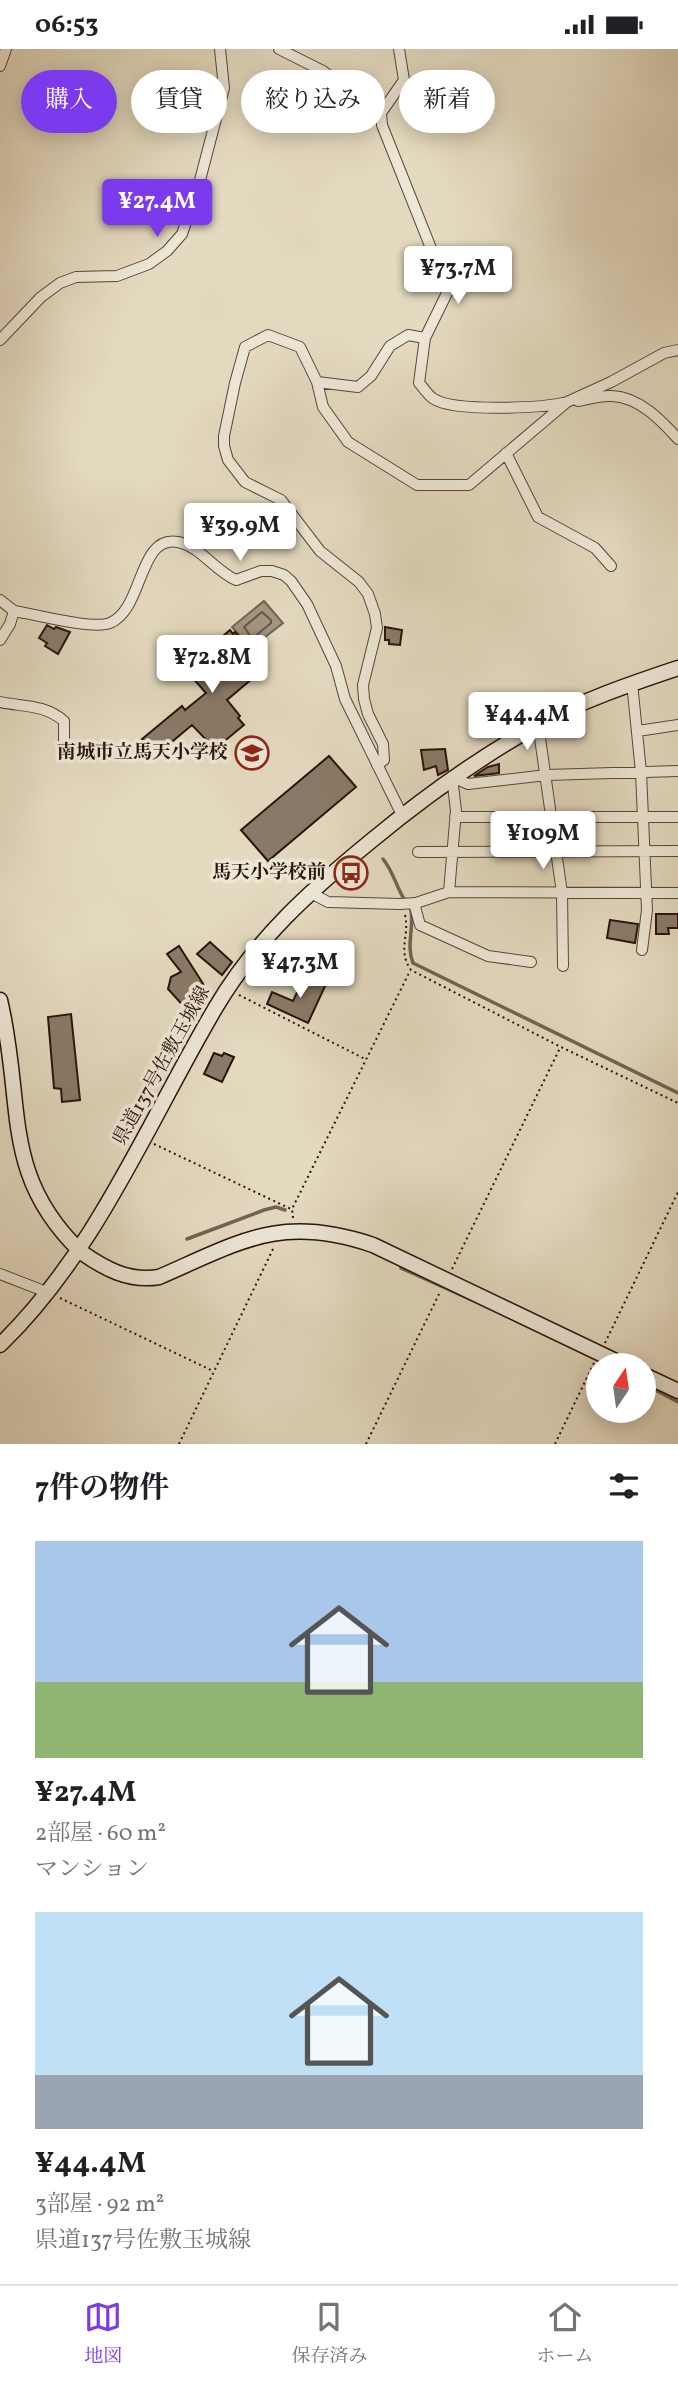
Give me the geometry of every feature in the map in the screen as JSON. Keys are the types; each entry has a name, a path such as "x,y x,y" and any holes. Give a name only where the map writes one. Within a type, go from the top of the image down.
{"main road":[{"name":"県道137号佐敷玉城線","path":"0,1345 48,1293 79,1250 228,988 268,934 309,892 452,777 538,724 632,683 678,668"},
{"path":"0,1000 5,1022 4,1060 9,1143 17,1177 39,1216 104,1267 142,1280 159,1277 256,1236 282,1231 312,1231 352,1238 373,1245 445,1284 589,1353"},
{"path":"656,1381 678,1391"}],"street":[{"path":"0,66 6,49"},
{"path":"0,340 41,297 60,283 76,277 117,276 149,264 167,251 182,234 199,184 224,88 220,49"},
{"path":"279,49 321,70"},
{"path":"385,107 404,80 399,49"},
{"path":"385,133 448,291 425,338 419,383 433,399 452,406 543,407 612,396 638,404 654,414 678,439"},
{"path":"377,765 384,760 383,744 368,714 363,685 377,628 368,594 359,582 320,551 281,500 245,482 236,474 228,460 224,446 234,383 245,347 268,335 300,347 317,382 323,407 348,442 417,485 469,485 566,402 611,382 664,353 678,350"},
{"path":"317,382 358,387 371,376 390,346 408,335 425,338"},
{"path":"506,453 538,517 595,548 611,566"},
{"path":"0,600 14,611 102,625 113,622 133,597 151,552 160,544 176,541 188,545 223,575 236,580 261,571 284,575 307,604 336,666 345,699 402,815"},
{"path":"0,640 14,611"},
{"path":"632,683 641,772 647,910 642,950"},
{"path":"0,702 33,705 59,716 64,721 64,740 69,756"},
{"path":"538,724 562,893 563,966"},
{"path":"638,731 678,725"},
{"path":"452,777 468,785 547,775 678,771"},
{"path":"449,893 455,817 452,777"},
{"path":"455,817 678,817"},
{"path":"418,852 678,852"},
{"path":"309,892 328,902 400,904 449,893 678,893"},
{"path":"414,903 420,925 488,956 531,962"},
{"path":"0,1274 48,1293"}],"path":[{"path":"400,904 407,919 404,957 411,970 678,1103"},
{"path":"144,1139 292,1209 411,970"},
{"path":"228,988 366,1060"},
{"path":"366,1444 561,1047"},
{"path":"599,1353 678,1192"},
{"path":"178,1444 282,1231"},
{"path":"48,1293 214,1372"},
{"path":"555,1444 586,1380"}],"water":[{"path":"264,601 283,623 251,648 232,627"}],"building":[{"path":"47,625 70,632 58,654 45,646 47,643 39,638"},
{"path":"385,627 402,630 400,645 389,644 389,640 385,640"},
{"path":"230,630 233,634 235,632 266,667 227,700 244,725 215,749 192,725 156,755 142,739 182,706 185,710 206,693 191,676 193,674 189,665"},
{"path":"497,701 513,707 505,728 489,722"},
{"path":"445,749 448,770 438,775 436,766 424,770 421,750"},
{"path":"329,756 356,787 268,861 241,830"},
{"path":"499,764 499,773 474,776 488,767"},
{"path":"656,914 678,914 678,928 668,928 669,934 656,934"},
{"path":"610,920 638,924 635,943 607,938"},
{"path":"210,942 232,962 222,975 197,954"},
{"path":"179,946 209,993 188,1011 168,989 171,977 181,972 167,954"},
{"path":"306,974 326,984 308,1023 267,1004 272,992 293,1001"},
{"path":"71,1014 80,1100 62,1102 61,1089 54,1088 48,1017"},
{"path":"214,1053 234,1057 222,1082 204,1074"}],"waterway":[{"path":"383,859 404,899"},
{"path":"411,910 410,950 413,963 678,1093"},
{"path":"187,1239 264,1210 276,1207 285,1210"},
{"path":"401,1268 492,1309"},
{"path":"656,1390 678,1402"}],"place":[{"name":"南城市立馬天小学校","path":"252,753"},
{"name":"馬天小学校前","path":"351,873"}]}
